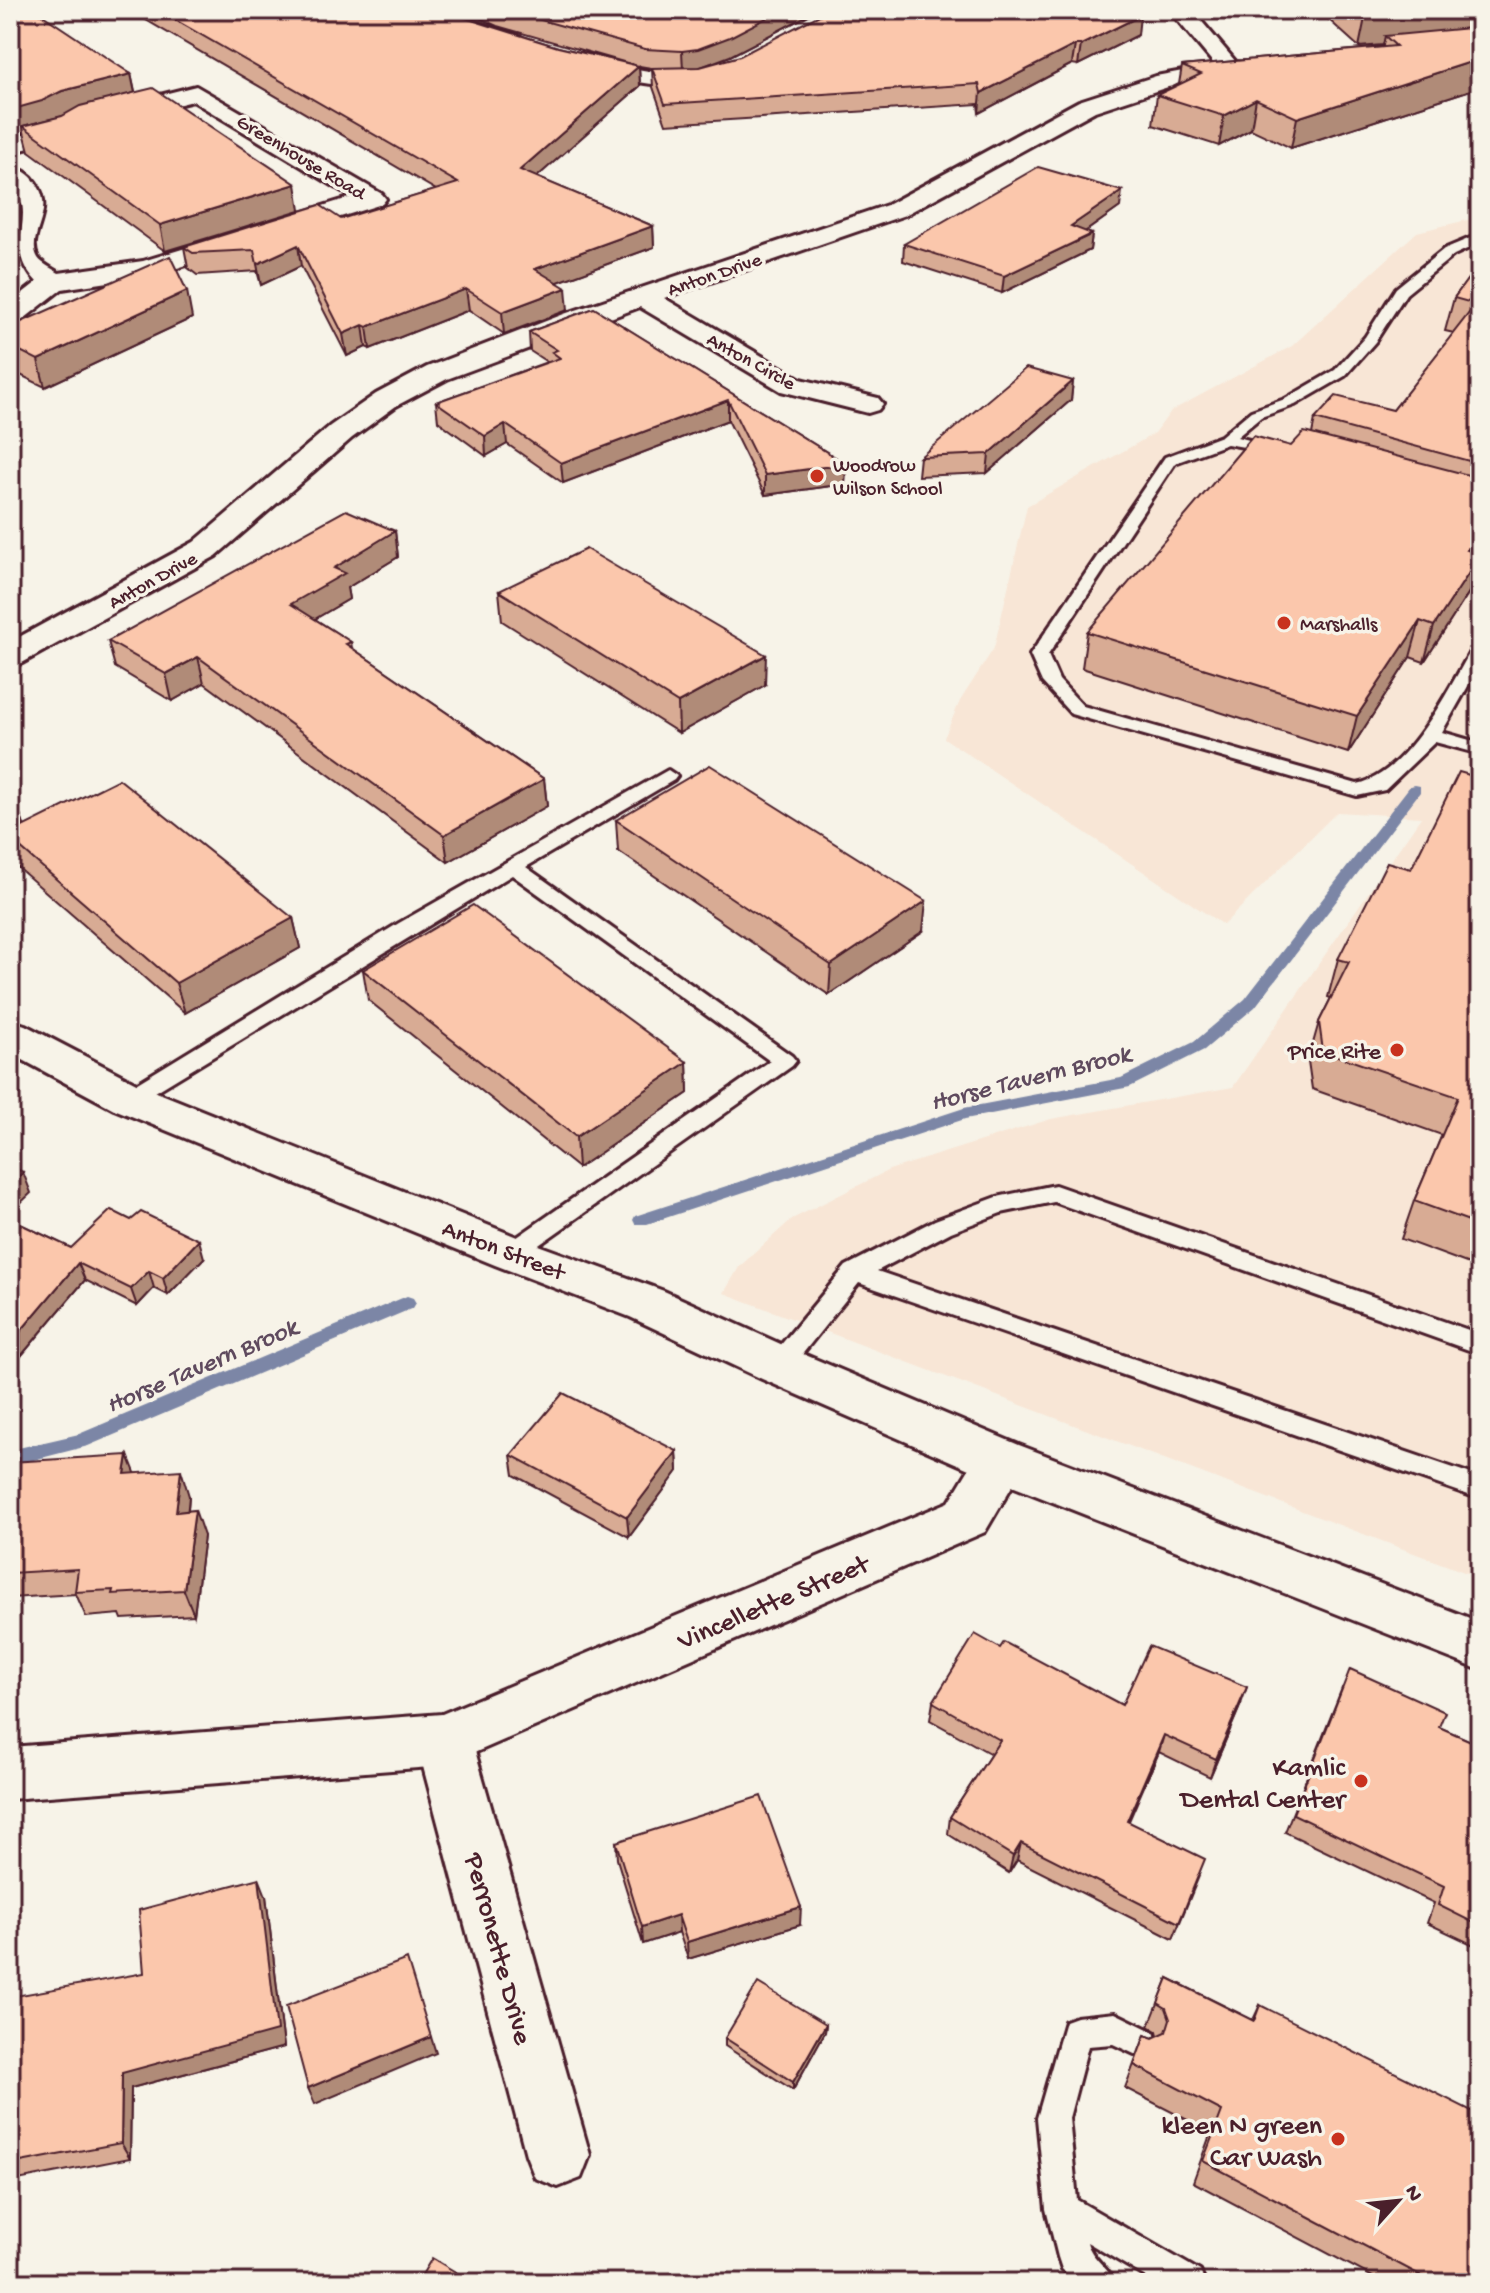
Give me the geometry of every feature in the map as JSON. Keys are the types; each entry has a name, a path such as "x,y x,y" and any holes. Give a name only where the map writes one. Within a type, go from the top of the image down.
{"street":[{"path":"464,10 459,18 466,26 530,46"},
{"path":"1180,10 1230,69"},
{"path":"559,54 644,78 666,81 706,76 737,63"},
{"name":"Anton Drive","path":"10,656 205,549 341,432 386,400 437,373 506,345 896,210 1087,106 1164,81 1261,66"},
{"name":"Greenhouse Road","path":"10,146 58,133 76,123 196,93 373,199 146,269 54,282 10,316"},
{"path":"10,173 24,185 33,204 22,251 26,261 54,282"},
{"name":"Anton Circle","path":"643,297 791,385 868,404"},
{"name":"Anton Street","path":"10,1035 129,1098 511,1253 647,1304 779,1365 1001,1460"},
{"path":"1001,1460 1480,1646"},
{"name":"Vincellette Street","path":"10,1773 444,1740 967,1517 1001,1460"},
{"name":"Perronette Drive","path":"444,1740 558,2155"}],"lane":[{"path":"1480,238 1449,252 1401,291 1370,339 1340,373 1290,402 1256,414 1226,439 1170,460 1039,655 1051,682 1077,710 1357,790 1378,786 1432,735 1480,650"},
{"path":"1226,439 1284,453"},
{"path":"1432,735 1480,749"},
{"path":"129,1098 512,866 668,776"},
{"path":"511,1253 785,1061 512,866"},
{"path":"779,1365 854,1272 943,1226 997,1205 1055,1193 1480,1344"},
{"path":"854,1272 1480,1488"},
{"path":"1098,2283 1074,2257 1062,2209 1053,2118 1076,2032 1115,2028 1143,2043"},
{"path":"1062,2209 1188,2283"}],"shaded area":[{"path":"1480,217 1480,1578 724,1293 739,1267 792,1219 889,1170 1051,1119 1233,1087 1421,817 1337,812 1223,925 944,738 960,701 994,648 1027,506 1155,433 1171,411 1292,346 1417,232"}],"building":[{"path":"10,10 35,10 131,74 62,91 42,101 10,110"},
{"path":"158,10 451,10 455,15 558,47 639,66 520,170 653,226 535,269 566,288 502,312 466,289 343,334 298,245 257,264 254,250 193,253 184,247 320,205 341,219 458,183"},
{"path":"505,10 782,10 730,37 698,49 682,51 645,49"},
{"path":"829,10 1135,10 1140,16 981,93 979,84 665,104 652,68 700,67 740,56"},
{"path":"1356,10 1456,10 1365,18"},
{"path":"1480,27 1480,59 1297,118 1256,99 1224,116 1157,95 1201,74 1182,66 1396,46 1385,36"},
{"path":"153,88 296,184 160,225 23,126 62,116 80,106"},
{"path":"1038,167 1122,191 1071,226 1092,234 1004,276 904,244"},
{"path":"170,256 187,291 38,360 10,346 10,327"},
{"path":"1480,262 1480,464 1315,419 1336,396 1393,410 1476,304 1454,298"},
{"path":"594,308 846,464 765,475 728,400 561,463 505,424 485,436 436,402 560,358 552,352 557,350 529,332"},
{"path":"1026,368 1073,381 989,454 920,457"},
{"name":"Marshalls","path":"1304,432 1480,478 1480,531 1467,550 1480,556 1434,626 1420,621 1357,716 1087,632 1253,436 1291,446"},
{"path":"346,510 395,531 334,568 345,573 291,604 351,642 346,644 544,779 444,835 198,657 166,674 108,641"},
{"path":"586,549 766,655 678,703 499,591"},
{"path":"710,765 926,901 831,965 616,820"},
{"name":"Price Rite","path":"1459,772 1480,778 1480,1225 1414,1201 1458,1097 1323,1051 1319,1022 1349,962 1338,959 1387,862 1411,869"},
{"path":"119,779 293,918 176,983 10,839 10,833"},
{"path":"473,905 687,1062 576,1137 363,970"},
{"path":"10,1166 23,1172 10,1184"},
{"path":"111,1210 131,1220 141,1212 199,1240 163,1278 149,1271 131,1289 78,1263 14,1339 10,1338 10,1219 71,1248"},
{"path":"563,1393 677,1451 627,1517 511,1455"},
{"path":"128,1455 125,1474 181,1470 176,1512 195,1510 184,1590 112,1594 113,1590 75,1592 78,1569 10,1573 10,1462"},
{"path":"975,1634 1000,1648 1004,1642 1122,1705 1149,1646 1247,1687 1216,1759 1164,1735 1127,1821 1205,1859 1179,1923 1021,1843 1013,1856 950,1817 1000,1740 933,1702"},
{"path":"1350,1669 1445,1712 1439,1727 1480,1745 1480,1926 1438,1905 1444,1886 1293,1814"},
{"path":"761,1796 801,1907 687,1942 678,1915 642,1927 616,1842"},
{"path":"259,1878 277,2031 122,2073 121,2143 10,2164 15,1996 144,1973 139,1910"},
{"path":"407,1959 431,2037 308,2088 286,2006"},
{"name":"kleen N green Car Wash","path":"1168,1978 1254,2021 1260,2005 1480,2115 1480,2283 1435,2283 1203,2161 1222,2111 1134,2065 1145,2035 1153,2038 1166,2032 1170,2019 1166,2008 1158,2003"},
{"path":"758,1983 826,2024 793,2082 725,2038"},
{"path":"432,2258 474,2283 417,2283"}],"waterway":[{"name":"Horse Tavern Brook","path":"641,1220 964,1114 1125,1083 1199,1046 1250,1003 1415,789"},
{"name":"Horse Tavern Brook","path":"10,1458 82,1441 407,1303"}],"place":[{"name":"Woodrow Wilson School","path":"817,476"},
{"name":"Marshalls","path":"1284,623"},
{"name":"Price Rite","path":"1397,1050"},
{"name":"Kamlic Dental Center","path":"1361,1781"},
{"name":"kleen N green Car Wash","path":"1338,2139"}]}
